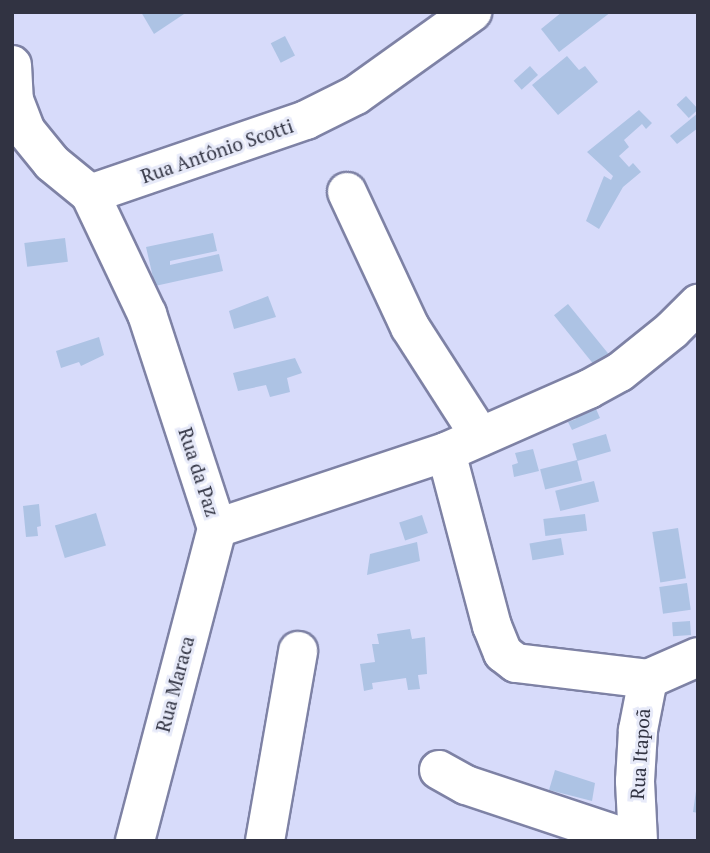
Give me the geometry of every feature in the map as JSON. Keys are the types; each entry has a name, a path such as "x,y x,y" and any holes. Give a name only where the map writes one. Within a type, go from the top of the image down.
{"street":[{"name":"Rua Antônio Scotti","path":"90,194 306,120 356,95 472,12"},
{"path":"13,88 26,131 52,163 90,194"},
{"path":"347,192 410,327 480,436"},
{"name":"Rua da Paz","path":"90,194 147,314 217,528 446,452 620,372 698,304"},
{"path":"446,452 492,626 503,653 516,663 538,668 648,679 698,657"},
{"name":"Rua Maraca","path":"135,841 217,528"},
{"path":"265,841 298,651"},
{"name":"Rua Itapoã","path":"636,841 638,730 648,679"},
{"path":"439,770 466,785 636,841"}],"building":[{"path":"141,12 187,12 154,34"},
{"path":"562,12 611,12 559,52 541,29"},
{"path":"285,36 295,56 281,63 271,43"},
{"path":"567,56 579,70 585,66 598,82 558,115 532,85"},
{"path":"530,66 538,75 522,90 514,81"},
{"path":"686,96 698,109 689,118 676,105"},
{"path":"639,110 652,123 646,129 642,124 624,140 629,147 619,156 629,167 633,163 641,172 623,187 599,229 586,221 604,176 611,180 613,176 587,152"},
{"path":"698,113 698,128 677,144 670,136"},
{"path":"213,233 217,251 170,261 170,265 219,254 223,271 155,286 146,247"},
{"path":"65,238 68,262 27,267 24,243"},
{"path":"268,296 276,317 234,329 229,311"},
{"path":"568,304 610,356 596,367 554,315"},
{"path":"99,337 104,355 81,366 79,362 61,368 56,351"},
{"path":"295,358 302,373 287,378 290,392 270,397 266,385 238,391 233,373"},
{"path":"593,402 600,418 572,430 568,422 576,419 572,411"},
{"path":"606,434 611,451 577,461 572,444"},
{"path":"533,449 539,471 514,477 512,465 518,463 515,453"},
{"path":"577,460 582,480 545,490 540,469"},
{"path":"594,481 599,501 560,511 555,491"},
{"path":"39,504 41,526 37,527 38,536 26,537 23,506"},
{"path":"96,513 106,546 65,558 55,526"},
{"path":"585,514 587,531 545,536 543,519"},
{"path":"422,515 428,533 405,540 399,522"},
{"path":"678,528 686,578 660,582 652,532"},
{"path":"561,538 564,555 532,560 529,544"},
{"path":"417,542 420,561 367,575 370,554"},
{"path":"687,583 691,610 663,614 659,587"},
{"path":"690,621 691,635 673,636 672,622"},
{"path":"410,629 412,639 425,637 427,674 418,675 420,689 408,690 406,678 372,683 373,689 364,691 360,664 375,662 372,644 379,644 377,634"},
{"path":"555,770 595,783 592,801 549,790"},
{"path":"698,791 698,813 693,812"}]}
